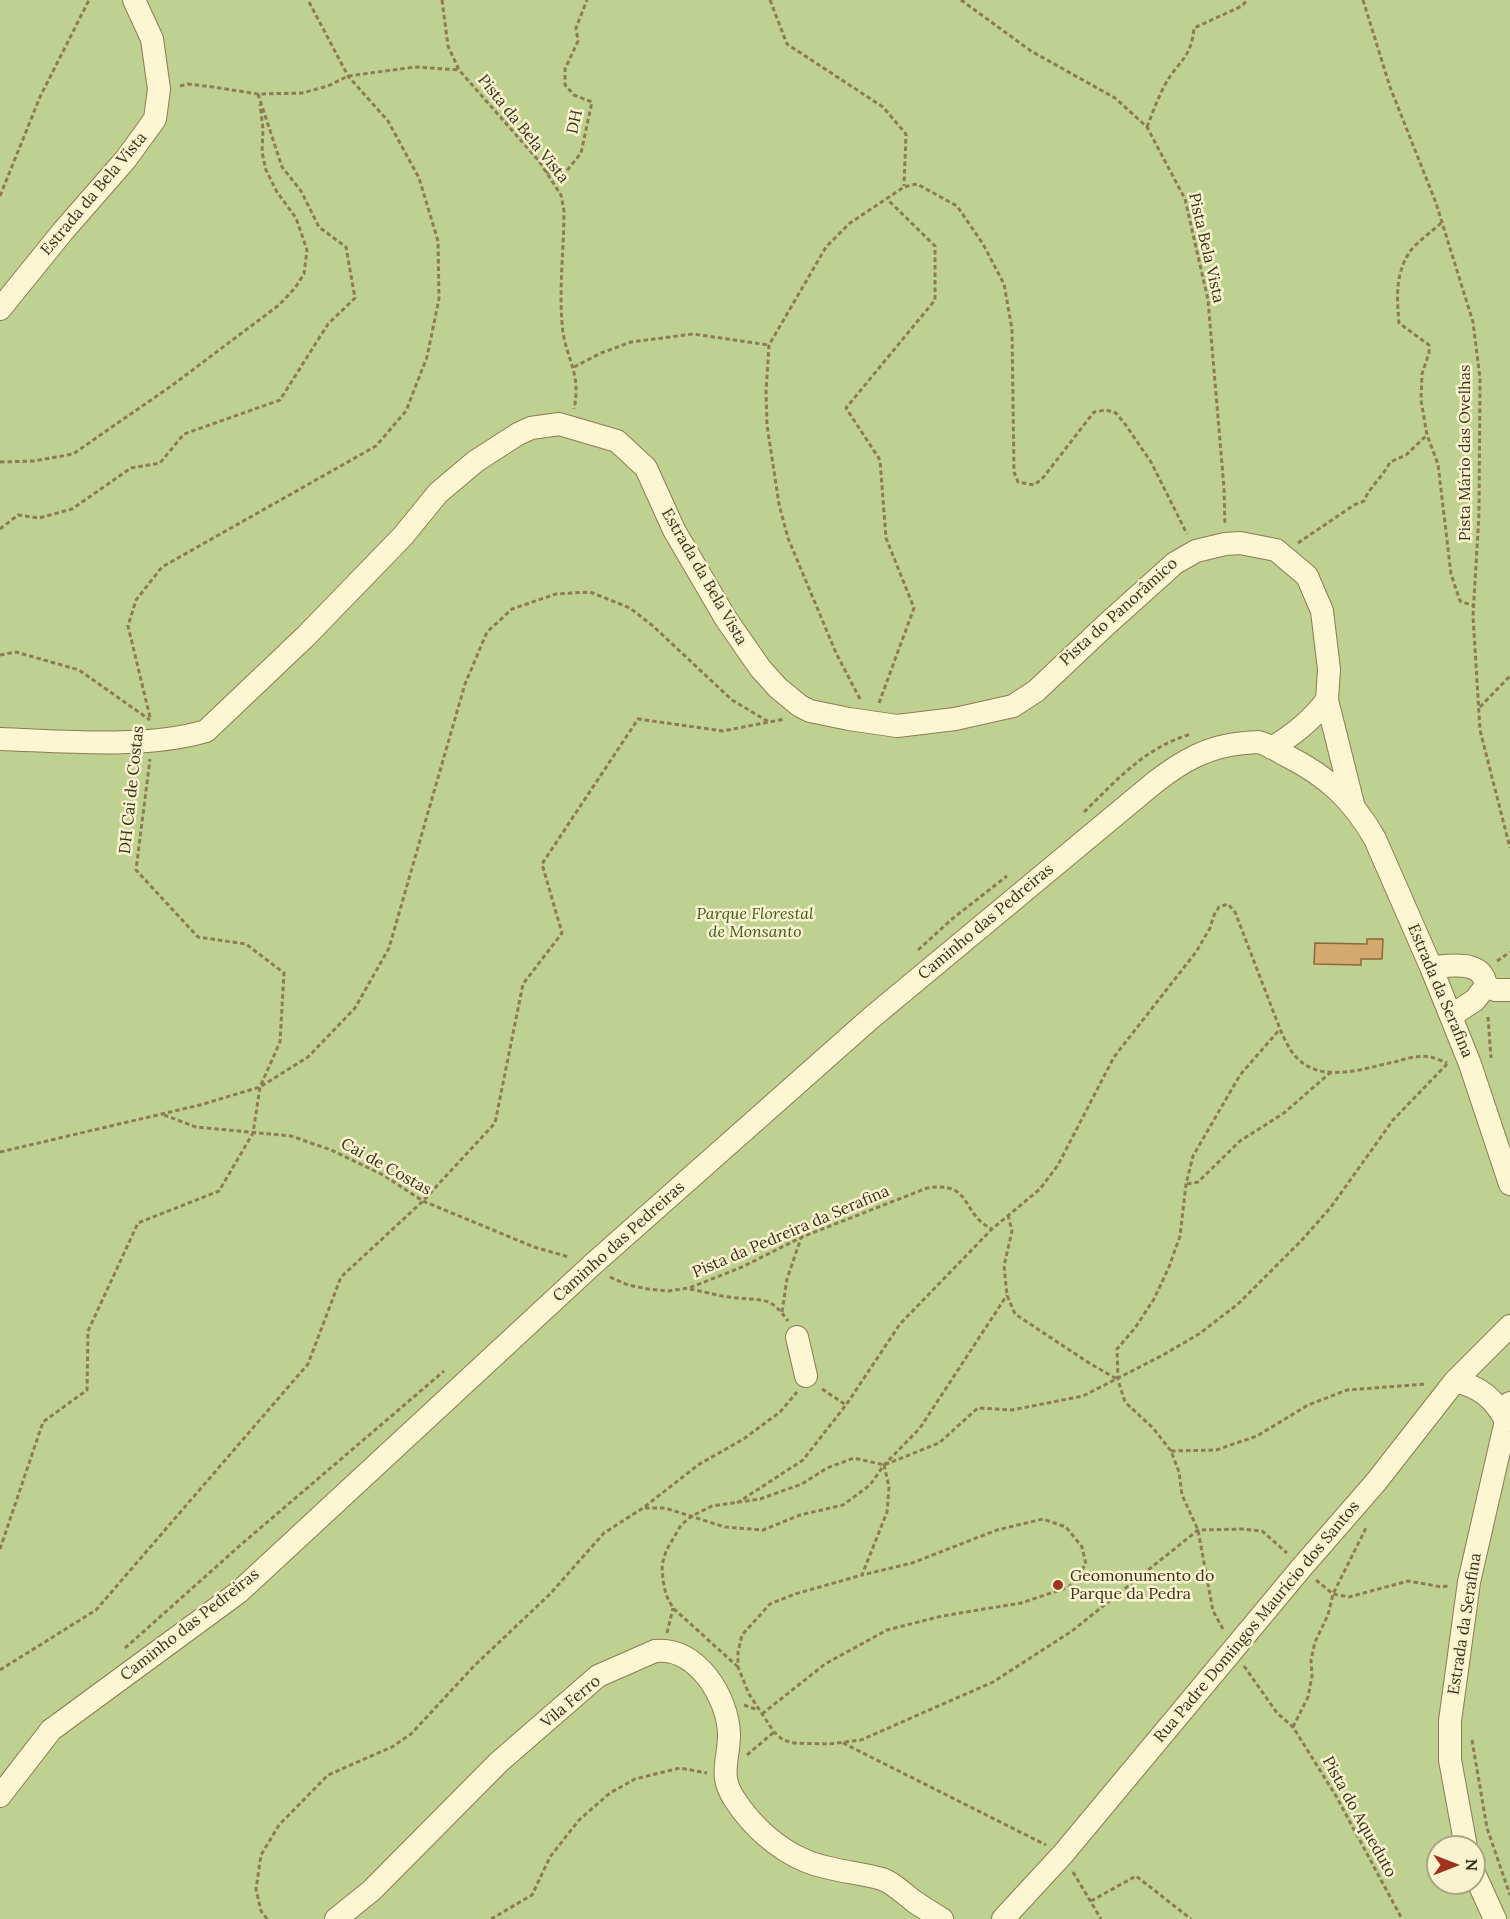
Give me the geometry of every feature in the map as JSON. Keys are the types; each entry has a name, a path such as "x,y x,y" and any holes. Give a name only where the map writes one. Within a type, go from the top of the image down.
{"street":[{"name":"Estrada da Bela Vista","path":"0,309 64,230 126,159 155,119 159,89 152,39 134,0"},
{"name":"Estrada da Bela Vista","path":"0,739 107,742 151,729 185,737 206,731 315,628 403,536 438,493 476,461 518,434 546,425 568,426 617,441 646,468 674,530 726,620 760,668 778,688 810,711 872,722 897,726 955,719 1013,706 1036,691 1175,563 1196,551 1240,543 1276,550 1307,576 1322,611 1329,669 1327,700 1353,806"},
{"path":"1272,748 1292,736 1313,718 1327,700"},
{"name":"Caminho das Pedreiras","path":"0,1796 51,1730 239,1592 592,1265 871,1018 1168,772 1213,748 1258,742 1306,765 1334,786 1353,806"},
{"name":"Estrada da Serafina","path":"1353,806 1375,839 1431,967 1470,1061 1510,1184"},
{"path":"1431,967 1466,966 1479,970 1485,977 1486,986 1475,1000 1451,1016"},
{"path":"1486,986 1495,990 1510,990"},
{"name":"Rua Padre Domingos Maurício dos Santos","path":"1003,1919 1063,1854 1302,1567 1376,1482 1455,1381 1510,1326"},
{"path":"794,1330 806,1379"},
{"path":"1455,1381 1472,1385 1486,1393 1498,1406 1508,1412"},
{"name":"Estrada da Serafina","path":"1464,1835 1450,1760 1450,1721 1469,1582 1508,1412"},
{"name":"Vila Ferro","path":"336,1919 371,1892 499,1762 598,1676 655,1651 675,1652 693,1663 707,1677 717,1694 726,1713 729,1735 724,1776"},
{"path":"724,1776 734,1799 776,1845 807,1862 884,1880 942,1919"},
{"path":"1484,1895 1495,1919"}],"path":[{"path":"0,196 40,97 88,0"},
{"path":"151,729 128,626 136,600 162,567 376,446 406,411 427,357 439,298 438,241 419,178 388,121 348,76 308,0"},
{"path":"442,0 448,46 459,70"},
{"name":"DH","path":"546,172 564,173 581,153 592,102 574,95 565,85 564,69 578,41 576,28 587,0"},
{"path":"770,0 787,44 883,107 906,134 904,187"},
{"name":"Pista Bela Vista","path":"961,0 1031,51 1115,98 1147,127 1185,199 1208,300 1224,488 1224,528"},
{"path":"1147,127 1167,80 1186,58 1193,39 1194,28 1242,6 1247,0"},
{"name":"Pista Mário das Ovelhas","path":"1363,0 1390,87 1436,203 1473,322 1480,378 1479,514 1474,606 1480,730 1510,848"},
{"name":"Pista da Bela Vista","path":"159,89 188,84 258,94 302,93 328,86 348,76 415,67 459,70 546,172 558,188 563,202 562,324 566,346 574,367 576,397 568,426"},
{"path":"0,462 34,461 73,454 174,384 279,305 295,288 304,274 307,250 297,218 278,192 266,170 262,152 263,129 258,94"},
{"path":"0,529 18,515 39,518 72,509 131,468 160,463 184,434 280,399 328,324 356,298 346,248 319,227 301,191 282,167 258,94"},
{"path":"872,722 836,653 788,538 778,504 767,425 766,391 769,345 826,248 850,223 904,187 917,184 957,206 983,244 1004,284 1012,329 1014,472 1018,482 1034,485 1042,479 1094,412 1106,410 1116,413 1151,462 1190,539"},
{"path":"872,722 914,609 886,538 880,460 846,408 935,300 935,246 886,199"},
{"path":"1441,223 1410,252 1397,284 1399,323 1429,345 1430,353 1422,374 1421,400 1427,435 1438,464 1451,574 1460,601 1474,606"},
{"path":"574,367 601,353 631,342 693,333 769,345"},
{"path":"1281,555 1354,505 1364,501 1368,490 1390,462 1406,456 1427,435"},
{"path":"0,1152 200,1105 260,1087 308,1057 355,1008 389,948 465,684 488,632 512,609 556,594 590,592 630,608 653,626 732,700 769,722"},
{"name":"DH Cai de Costas","path":"0,655 16,652 79,670 151,729 136,870 198,937 246,944 284,973 280,1042 260,1087"},
{"path":"1479,708 1510,676"},
{"path":"0,1670 96,1610 308,1365 341,1277 423,1202 495,1123 523,984 562,933 542,864 638,719 723,731 776,722 792,716"},
{"path":"734,1504 803,1460 846,1405 900,1324 992,1229 1040,1190 1058,1165 1114,1058 1196,952 1210,928 1214,915 1223,904 1233,907 1280,1029 1289,1047 1300,1061 1314,1069 1331,1072 1359,1070 1414,1057 1470,1061"},
{"path":"1495,962 1510,952"},
{"path":"738,1667 673,1608 666,1595 663,1565 666,1551 681,1525 692,1516 712,1506 760,1499 781,1492 802,1484 827,1468 854,1458 884,1465 939,1443 978,1408 1012,1410 1083,1396 1118,1380 1199,1334 1238,1304 1275,1268 1330,1207 1393,1120 1470,1061 1486,986"},
{"path":"1280,1029 1240,1075 1193,1156 1186,1184 1180,1236 1169,1268 1154,1299 1135,1328 1116,1349 1118,1380 1125,1402 1153,1428 1171,1450 1216,1450 1257,1436 1308,1405 1347,1390 1455,1381"},
{"path":"1186,1184 1198,1182 1240,1141 1284,1113 1331,1072"},
{"path":"0,1550 43,1422 87,1390 88,1331 138,1223 219,1191 253,1133 260,1087"},
{"name":"Cai de Costas","path":"162,1114 196,1127 291,1136 331,1150 383,1175 423,1202 534,1247 592,1265"},
{"name":"Pista da Pedreira da Serafina","path":"592,1265 628,1285 668,1291 689,1288 742,1267 802,1237 927,1188 943,1186 954,1189 964,1198 975,1216 992,1229"},
{"path":"1008,1215 1012,1231 1004,1266 1007,1295 1015,1314 1118,1380"},
{"path":"782,1312 787,1279 802,1237"},
{"path":"689,1288 738,1298 760,1298 782,1312 794,1330"},
{"path":"643,1508 665,1508 725,1527 763,1530 800,1515 843,1505 870,1485 884,1465 920,1428 1007,1295"},
{"path":"267,1919 261,1911 256,1889 261,1855 279,1825 328,1775 392,1747 411,1734 474,1666 550,1594 604,1533 643,1508 698,1465 745,1438 780,1412 806,1379 846,1405"},
{"name":"Pista do Aqueduto","path":"1171,1450 1179,1472 1182,1495 1198,1530 1213,1611 1251,1678 1277,1713 1293,1727 1336,1796 1402,1919"},
{"path":"862,1575 886,1512 889,1487 884,1465"},
{"path":"762,1714 825,1664 886,1630 942,1616 1021,1603 1069,1587 1086,1564 1082,1547 1066,1527 1042,1519 997,1530 912,1563 795,1594 770,1604 742,1635 738,1652 738,1667 749,1694 762,1714 774,1732 783,1740 794,1743 830,1744 861,1740 993,1682 1072,1631 1198,1530 1262,1531 1302,1567"},
{"path":"1293,1727 1308,1697 1312,1676 1312,1650 1328,1615 1333,1594 1368,1524"},
{"path":"1333,1594 1349,1597 1408,1581 1442,1587 1469,1582"},
{"path":"1470,1731 1487,1828 1510,1895"},
{"path":"491,1919 532,1895 550,1857 579,1820 610,1793 635,1779 680,1768 724,1776 774,1732"},
{"path":"841,1742 1063,1854 1101,1919"},
{"path":"1091,1901 1136,1876 1191,1919"}],"green space":[{"name":"Parque Florestal de Monsanto","path":"0,0 1510,0 1510,1919 0,1919"}],"building":[{"path":"1367,939 1383,939 1382,959 1361,959 1361,965 1314,964 1315,943 1367,944"}],"place":[{"name":"Geomonumento do Parque da Pedra","path":"1058,1585"}]}
